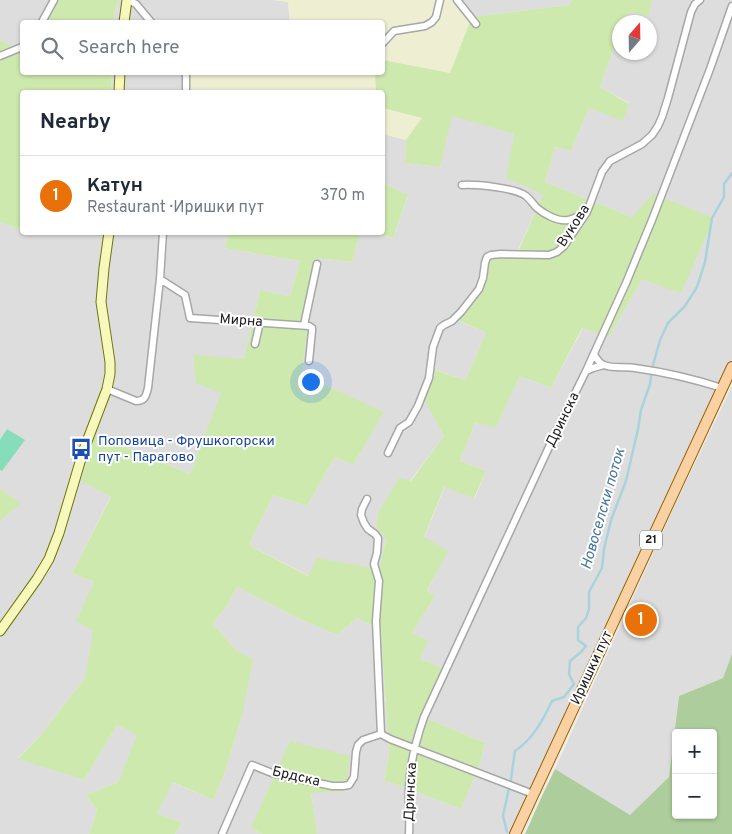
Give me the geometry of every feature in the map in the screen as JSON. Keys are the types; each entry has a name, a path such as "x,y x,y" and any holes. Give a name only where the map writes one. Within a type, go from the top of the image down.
{"main road":[{"name":"Иришки пут","path":"515,834 732,367"}],"street":[{"path":"43,20 54,0"},
{"path":"124,20 128,0 136,4 149,20"},
{"path":"385,41 394,31 425,26 432,22 436,17 440,0"},
{"path":"457,0 476,24"},
{"name":"Вукова","path":"388,453 400,428 409,422 418,406 429,378 433,347 440,328 452,321 476,294 483,278 487,258 491,255 549,255 557,252 564,246 587,212 602,172 610,161 642,144 652,135 658,126 665,108 691,12 695,4 700,0"},
{"name":"Дринска","path":"409,834 410,768 424,717 626,283 710,69 732,6"},
{"path":"0,56 20,48"},
{"path":"119,90 120,75"},
{"path":"186,75 186,90"},
{"path":"462,185 471,184 507,189 526,196 538,209 553,218 567,221 587,212"},
{"path":"0,631 37,579 48,559 59,533 84,452 108,389 110,362 101,302 109,235"},
{"path":"108,389 136,401 145,398 148,388 160,279 163,235"},
{"path":"309,361 312,328 304,325 317,264"},
{"name":"Мирна","path":"160,279 185,295 190,318 304,325"},
{"path":"255,344 260,322"},
{"path":"594,354 604,365"},
{"path":"586,371 604,365 633,367 701,381 722,388"},
{"path":"367,499 362,508 361,515 364,523 378,538 374,564 379,581 376,621 381,734 390,740 533,794"},
{"name":"Брдска","path":"222,834 252,766 272,773 332,786 349,785 354,777 358,745 363,740 381,734"}],"shaded area":[{"path":"0,0 58,0 46,20 20,20 20,51 0,40"},
{"path":"118,0 273,0 288,2 290,20 114,20"},
{"path":"460,0 572,0 569,5 472,17"},
{"path":"652,0 732,0 732,359 701,422 511,834 317,834 311,793 350,756 251,827 262,834 175,834 182,823 157,813 172,782 213,800 224,775 242,716 237,651 213,624 228,604 237,587 296,617 337,635 357,618 381,630 389,755 384,780 461,809 479,766 485,743 428,719 450,671 420,659 412,633 435,596 427,592 447,551 424,538 445,486 475,498 486,471 460,461 475,423 496,426 520,376 551,388 583,328 609,337 642,279 632,217 545,182 555,147 571,151 589,108 623,120 629,103 600,87 612,54 612,60 657,60 657,15 649,15"},
{"path":"628,12 644,15 627,15"},
{"path":"112,75 184,75 187,90 111,90"},
{"path":"451,115 515,134 543,194 516,254 477,288 452,318 486,333 465,380 433,369 425,399 444,436 376,526 386,540 379,569 309,576 249,545 273,495 307,506 335,457 353,465 383,412 302,374 308,323 301,323 317,258 352,262 359,235 382,235 393,238 408,196 385,184 385,135 406,140 405,163 440,167"},
{"path":"0,222 20,229 20,235 228,235 224,248 300,261 290,296 260,290 244,359 222,393 190,474 95,435 111,496 72,573 94,582 77,621 94,631 85,678 40,736 18,758 84,780 117,725 138,735 118,782 86,795 97,810 89,834 0,834 0,521 20,503 0,489"},
{"path":"732,386 732,654 723,678 679,696 675,729 672,729 669,777 630,816 555,769 675,505"}],"green space":[{"path":"58,0 118,0 114,20 46,20"},
{"path":"273,0 460,0 472,17 450,73 385,60 385,20 290,20 288,2"},
{"path":"572,0 652,0 649,15 628,12 627,15 612,15 612,54 600,87 629,104 623,121 589,108 571,151 555,147 545,182 632,217 653,194 714,218 681,293 642,279 609,337 582,328 551,388 520,376 496,427 475,423 460,461 486,471 474,498 444,487 424,537 448,551 427,591 435,596 412,633 428,641 420,659 450,671 428,719 485,743 479,766 461,809 384,780 389,755 381,630 357,618 337,635 296,617 237,587 228,604 213,624 237,651 253,659 242,716 224,775 213,800 173,782 157,813 182,823 175,834 89,834 97,810 86,795 118,782 137,735 117,725 84,780 18,759 40,736 85,678 93,631 76,621 94,582 72,573 111,497 81,481 95,435 190,474 221,393 196,383 193,355 244,359 260,290 290,296 300,261 224,248 228,235 359,235 352,262 317,258 301,322 308,322 302,374 384,412 353,465 335,457 307,506 273,495 249,545 308,576 317,558 379,569 386,540 376,526 378,513 399,478 411,481 444,436 424,399 432,369 465,380 486,333 451,317 477,288 483,255 517,254 543,194 506,178 514,134 452,116 440,167 405,163 406,140 422,118 385,109 385,90 376,90 375,75 385,75 385,60 450,73 472,17 569,5"},
{"path":"0,40 20,51 20,75 112,75 111,90 20,90 20,229 0,222"},
{"path":"184,75 375,75 376,90 187,90"},
{"path":"385,109 422,118 406,140 385,135"},
{"path":"385,184 408,195 393,238 382,235 385,235"},
{"path":"7,429 25,440 2,471 0,470 0,440"},
{"path":"0,489 21,503 0,521"},
{"path":"732,654 732,834 525,834 555,769 630,815 669,777 672,753 672,819 717,819 717,729 675,729 679,696 723,678"},
{"path":"290,741 350,756 345,791 311,793 317,834 262,834 251,827"}],"waterway":[{"name":"Новоселски поток","path":"507,832 503,816 515,751 532,735 552,701 564,697 574,684 569,674 570,661 586,646 578,640 578,627 586,618 589,609 589,592 602,568 604,549 611,520 626,481 641,410 650,384 660,340 668,323 685,306 697,287 705,262 712,218 724,197 724,184 732,173"}],"place":[{"name":"Поповица - Фрушкогорски пут - Парагово","path":"81,449"},
{"name":"Катун","path":"641,620"}]}
